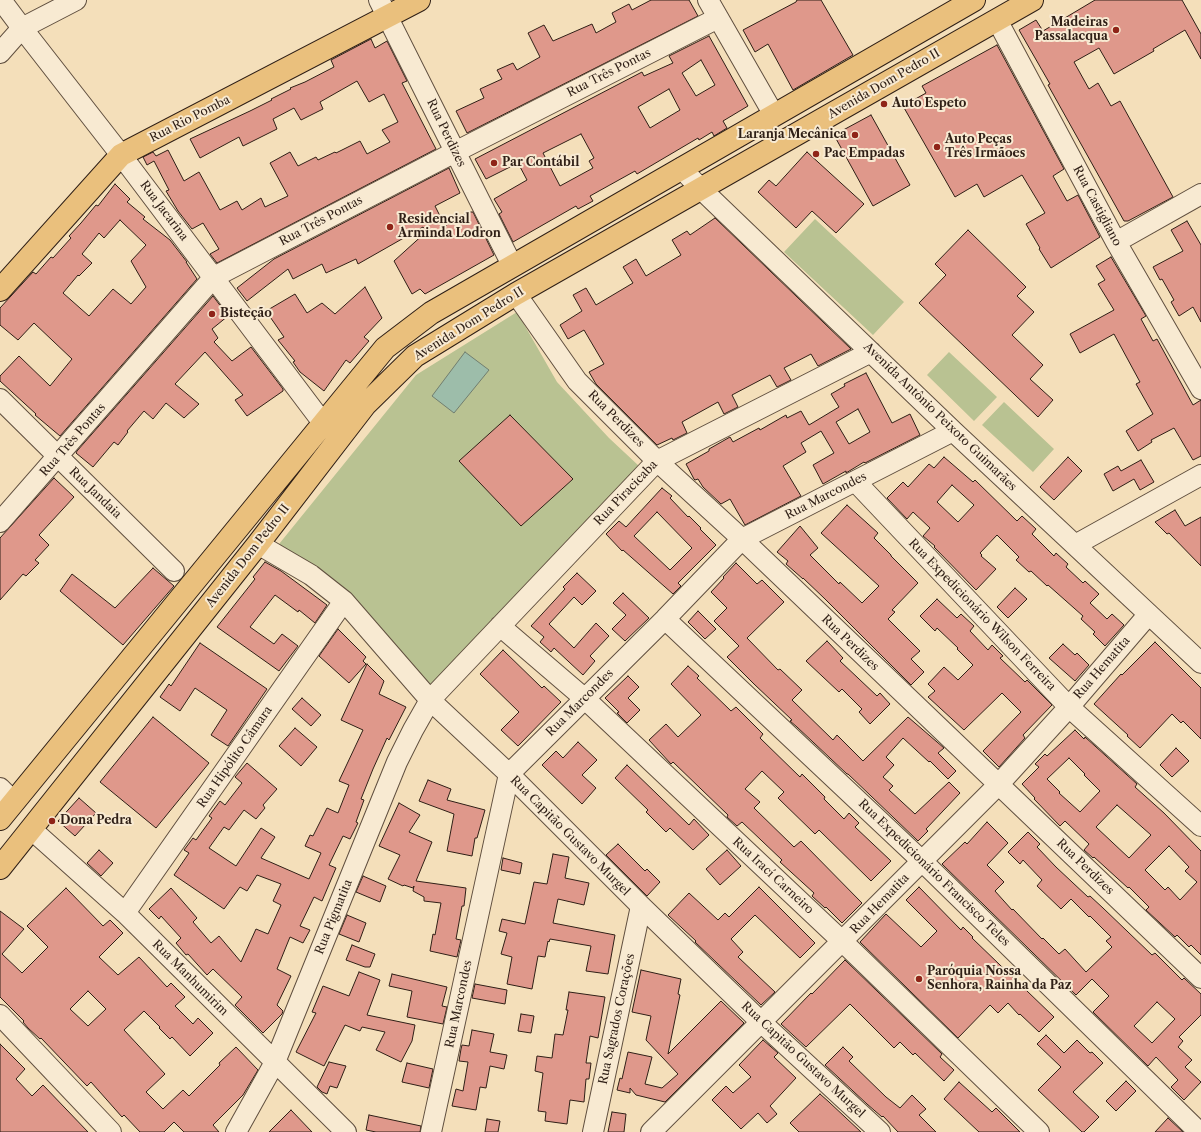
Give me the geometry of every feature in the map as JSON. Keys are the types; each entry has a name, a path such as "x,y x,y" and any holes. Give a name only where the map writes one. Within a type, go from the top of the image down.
{"main road":[{"name":"Rua Rio Pomba","path":"0,290 121,155 383,8 419,0"},
{"name":"Avenida Dom Pedro II","path":"0,819 7,795 385,348 431,312 974,0"},
{"name":"Avenida Dom Pedro II","path":"0,868 258,544 365,405 415,356 516,294 1032,0"}],"street":[{"name":"Rua Jacarina","path":"2,0 214,277 323,423"},
{"path":"0,53 22,28 76,0"},
{"path":"708,0 774,114"},
{"name":"Rua Perdizes","path":"383,8 512,265"},
{"name":"Rua Três Pontas","path":"0,522 214,277 718,18"},
{"name":"Rua Castigliano","path":"997,20 1116,242 1201,389"},
{"name":"Avenida Antônio Peixoto Guimarães","path":"681,168 953,431 1201,663"},
{"path":"1116,242 1201,194"},
{"name":"Rua Perdizes","path":"516,294 578,381 657,460 742,539 1201,978"},
{"name":"Rua Piracicaba","path":"430,700 657,460 872,352"},
{"name":"Rua Jandaia","path":"0,399 174,570"},
{"name":"Rua Marcondes","path":"431,1132 509,774 665,619 742,539 953,431"},
{"path":"1075,544 1201,475"},
{"name":"Rua Expedicionário Wilson Ferreira","path":"855,481 1070,706 1201,826"},
{"name":"Rua Capitão Gustavo Murgel","path":"258,544 311,575 344,601 430,700 509,774 641,906 761,1022 880,1132"},
{"name":"Rua Hipólito Câmara","path":"126,914 344,601"},
{"name":"Rua Hematita","path":"652,1132 998,785 1070,706 1148,614"},
{"name":"Rua Expedicionário Francisco Teles","path":"665,619 922,861 1199,1132"},
{"name":"Rua Irací Carneiro","path":"500,626 584,698 843,942 1039,1132"},
{"name":"Rua Pigmatita","path":"236,1132 275,1062 397,762 430,700"},
{"name":"Rua Manhumirim","path":"31,829 126,914 346,1132"},
{"name":"Rua Sagrados Corações","path":"593,1132 641,906"},
{"path":"0,1015 111,1132"}],"shaded area":[{"path":"815,219 904,302 873,335 784,252"},
{"path":"517,312 557,382 609,438 639,466 430,697 275,549 416,375"},
{"path":"465,352 489,370 454,413 432,396"},
{"path":"949,352 997,397 974,421 927,375"},
{"path":"1004,402 1054,449 1033,472 982,425"}],"building":[{"path":"651,0 689,0 698,16 467,133 456,111 484,98 480,89 502,79 497,70 513,63 517,70 540,57 528,33 544,25 553,41 592,24 596,33 616,22 612,13 629,4 632,10"},
{"path":"797,0 821,0 853,55 793,90 768,44 755,52 743,30 796,2"},
{"path":"1095,0 1182,0 1201,34 1201,59 1185,30 1153,49 1154,51 1114,74 1099,48 1074,62 1089,89 1098,83 1111,106 1120,101 1173,197 1128,221 1124,221 1019,30 1036,20 1043,31"},
{"path":"709,36 748,106 723,121 727,128 714,136 712,132 699,140 698,138 637,174 635,171 590,196 593,201 578,209 576,206 513,242 499,214 502,212 494,199 527,180 518,163 486,179 475,159 642,72 644,76 673,63 669,56","holes":["701,60 715,85 696,96 682,73","669,89 680,110 650,128 638,107","581,134 594,158 589,161 593,168 560,186 543,153"]},
{"path":"371,39 375,48 387,41 407,81 402,83 436,149 217,263 210,254 219,249 203,223 192,229 178,211 166,191 169,190 154,161 147,165 143,157 153,152 156,156 168,150 184,181 199,172 220,210 237,201 242,210 261,198 265,207 288,196 270,163 290,152 298,166 316,157 318,160 335,152 336,153 360,141 367,154 390,142 382,130 398,122 384,94 369,102 357,81 320,102 323,109 301,120 294,108 273,119 277,129 243,146 239,137 200,158 190,139 272,100 271,99 291,89 290,88 334,67 331,60"},
{"path":"997,45 1064,169 1053,176 1067,201 1078,195 1100,237 1051,268 1026,224 1045,213 1022,175 984,197 977,184 955,197 903,106 926,93 922,86"},
{"path":"871,115 910,185 873,206 834,135"},
{"path":"807,152 864,204 836,233 812,211 796,228 758,192 769,180 776,186"},
{"path":"449,168 460,193 435,206 445,226 469,212 473,212 494,255 425,294 420,289 412,294 394,261 426,232 423,227 358,264 356,259 326,273 322,264 293,279 288,269 247,301 237,288 274,259"},
{"path":"115,184 130,199 127,202 145,217 143,219 170,240 187,262 197,279 60,436 35,415 36,414 0,381 0,376 19,356 50,386 72,359 34,323 18,340 0,325 0,308 33,272 36,274 51,257 53,258 71,238 69,236 96,205 98,206","holes":["120,220 146,245 131,261 146,287 131,304 113,289 89,316 63,293 78,275 79,276 92,263 82,254 99,233 104,238"]},
{"path":"715,218 851,349 818,366 811,354 784,368 791,380 777,387 770,375 732,395 738,407 724,414 718,402 682,422 687,433 673,440 672,438 657,445 596,384 589,372 604,364 584,330 568,339 560,325 582,311 573,295 586,288 596,305 633,283 623,267 636,259 646,276 681,255 672,240 687,231 690,235"},
{"path":"1187,221 1201,245 1201,322 1193,307 1179,316 1171,302 1174,300 1153,267 1183,251 1171,230"},
{"path":"968,230 1026,287 1017,296 1034,312 1012,335 1043,365 1030,379 1053,400 1038,417 919,303 946,275 935,264"},
{"path":"1111,257 1146,316 1141,319 1153,341 1157,339 1193,405 1201,400 1201,456 1193,460 1174,428 1151,440 1152,442 1138,451 1126,431 1153,414 1136,384 1140,382 1114,334 1080,353 1070,334 1114,310 1098,284 1105,280 1096,266"},
{"path":"365,287 382,318 364,337 369,341 350,363 346,360 324,391 300,372 293,362 295,361 278,340 284,337 266,311 295,294 307,313 322,303 335,314"},
{"path":"213,296 228,316 212,329 218,338 214,342 232,361 251,347 283,391 247,416 235,400 243,395 205,352 175,384 199,404 184,418 166,403 153,419 144,411 127,431 128,432 118,445 114,442 93,467 76,453 77,451"},
{"path":"866,373 892,423 910,414 920,435 865,463 864,462 846,473 846,471 823,484 813,465 834,453 821,431 801,443 806,452 783,466 801,496 745,525 730,499 721,504 703,487 698,479 694,479 686,464 709,451 709,449 730,437 733,442 759,428 760,430 786,415 787,418 801,411 809,425 839,407 831,394 845,386 844,384","holes":["858,409 870,432 849,444 836,422"]},
{"path":"510,415 573,479 521,526 459,461"},
{"path":"944,457 973,482 975,480 1017,521 1022,516 1036,529 1032,534 1054,556 1056,553 1068,564 1066,567 1083,583 1085,581 1099,594 1090,603 1107,619 1112,614 1124,625 1105,646 1093,634 1095,632 1081,619 1083,616 1048,585 1047,586 1031,571 1029,572 1016,560 1019,557 997,535 980,553 982,555 981,556 996,569 976,590 934,547 935,546 923,536 930,528 913,512 907,519 887,498 903,482 908,487 929,464 934,468","holes":["952,485 974,505 958,522 937,502"]},
{"path":"1068,457 1082,471 1054,500 1040,487"},
{"path":"1141,460 1154,482 1140,490 1134,479 1113,491 1104,474 1118,466 1121,471"},
{"path":"54,478 74,497 39,535 49,545 35,560 39,563 26,576 23,574 0,600 0,538"},
{"path":"662,488 672,496 670,498 716,545 678,583 681,586 673,594 623,550 622,551 606,534 619,521 626,527","holes":["657,512 692,548 670,570 634,536"]},
{"path":"847,505 878,533 874,538 918,583 892,610 895,612 888,619 920,651 911,659 924,672 911,685 825,599 786,564 788,561 777,552 800,526 818,548 810,555 839,584 840,582 862,603 879,586 821,533"},
{"path":"1175,510 1185,526 1201,517 1201,566 1169,533 1167,534 1155,522"},
{"path":"265,562 281,571 327,605 315,623 299,610 298,612 275,595 250,627 274,644 282,634 298,646 279,671 217,627 255,579 253,577"},
{"path":"736,563 757,584 762,580 784,602 747,638 778,670 780,669 802,690 792,700 833,740 837,735 863,761 908,717 944,748 938,753 956,771 948,779 903,738 886,757 894,765 883,777 893,786 889,790 915,814 949,782 960,793 926,829 928,831 918,841 790,721 792,720 727,657 739,646 714,621 727,608 711,592"},
{"path":"153,568 174,586 123,645 60,591 72,574 115,608"},
{"path":"577,573 596,591 582,605 574,597 549,624 574,648 596,623 609,636 590,656 595,661 583,675 554,648 551,652 540,642 544,637 531,626 565,589 563,587"},
{"path":"1015,588 1027,599 1008,618 997,607"},
{"path":"623,593 649,618 625,641 612,629 626,615 613,603"},
{"path":"937,599 957,618 961,614 974,626 970,631 988,650 992,645 1003,656 1000,658 1025,682 1027,680 1052,705 1023,735 1025,738 999,767 983,751 1021,712 1002,693 964,730 928,697 935,691 928,684 944,667 958,680 973,665 937,628 935,631 920,616"},
{"path":"698,611 716,629 705,639 688,622"},
{"path":"338,629 366,657 363,661 366,664 349,683 319,656"},
{"path":"827,641 843,658 840,661 877,696 880,693 890,704 870,724 859,712 862,709 842,689 839,692 806,661"},
{"path":"1155,642 1201,688 1201,739 1183,721 1181,723 1172,714 1140,748 1094,704 1121,674 1122,675"},
{"path":"200,643 267,689 228,746 211,735 227,710 195,688 180,711 160,697 169,684 171,686"},
{"path":"1063,644 1075,655 1077,653 1089,665 1075,681 1049,658"},
{"path":"503,650 542,688 544,686 561,702 518,746 501,730 519,712 480,674"},
{"path":"367,664 384,681 379,694 406,707 389,740 387,738 373,769 361,799 364,800 356,822 358,823 350,839 343,836 329,865 336,868 322,901 314,897 300,926 310,930 303,943 290,937 277,969 291,976 277,1005 283,1011 282,1014 263,1033 235,1005 242,997 213,969 207,975 176,943 181,938 161,916 159,919 149,909 171,888 197,918 193,922 211,943 219,936 241,962 256,929 268,934 281,905 273,901 281,884 257,875 247,891 240,887 224,909 174,875 189,853 184,850 193,838 196,840 212,818 209,816 220,801 225,805 242,783 235,777 247,763 277,789 263,805 265,808 256,819 244,810 229,830 224,827 209,848 236,866 261,828 275,837 261,858 309,879 321,853 305,846 310,835 313,836 327,808 338,813 349,785 339,781 363,730 341,720"},
{"path":"688,666 699,676 697,678 731,711 736,707 763,734 760,738 800,777 802,774 844,819 849,813 859,823 855,827 891,861 871,881 819,830 815,834 778,798 784,792 762,771 745,789 760,802 754,808 794,847 801,841 862,903 842,923 812,896 814,893 780,862 782,860 742,822 737,826 727,817 728,815 673,762 671,764 649,740 666,724 678,737 701,715 671,684"},
{"path":"628,676 639,687 628,698 640,710 627,723 617,713 619,712 605,698"},
{"path":"302,698 321,715 311,726 292,709"},
{"path":"153,717 209,763 156,828 100,782"},
{"path":"295,728 317,747 301,766 279,746"},
{"path":"1075,730 1084,739 1085,737 1137,784 1135,787 1164,813 1201,851 1201,955 1191,945 1189,947 1177,935 1175,937 1146,910 1149,907 1129,887 1128,888 1094,857 1093,858 1084,850 1089,844 1065,821 1060,826 1022,784 1039,767 1035,764 1045,754 1047,756","holes":["1069,758 1100,791 1080,812 1059,793 1060,792 1047,779","1117,805 1151,835 1129,858 1096,827","1169,846 1189,867 1185,871 1197,882 1180,900 1168,887 1165,890 1145,870"]},
{"path":"578,742 597,760 582,775 596,788 582,804 542,765 556,751 563,758"},
{"path":"1176,748 1189,761 1172,777 1160,765"},
{"path":"627,765 689,825 694,819 709,835 693,850 670,828 666,832 646,812 648,810 615,778"},
{"path":"428,780 451,789 447,800 485,810 477,838 475,838 472,856 447,851 454,814 419,801"},
{"path":"79,798 96,813 75,836 58,821"},
{"path":"399,803 420,815 409,832 432,842 416,881 466,888 464,906 462,906 456,939 461,940 457,957 430,951 433,934 435,935 441,903 424,901 424,897 413,891 414,886 413,888 403,886 388,879 400,855 379,846"},
{"path":"987,822 1008,843 987,865 1004,882 995,891 1042,939 1043,938 1059,954 1065,949 1086,972 1112,947 1106,941 1111,937 1071,899 1061,909 1037,886 1042,880 1023,860 1020,864 1008,852 1028,832 1040,844 1037,847 1088,897 1090,896 1152,955 1155,953 1182,980 1184,978 1201,994 1201,1015 1179,1037 1183,1041 1178,1047 1192,1060 1185,1067 1201,1082 1184,1100 1171,1087 1178,1080 1156,1057 1148,1066 1093,1012 1109,996 1092,979 1076,995 942,864 965,842 967,844","holes":["1157,1002 1175,1019 1152,1043 1134,1026"]},
{"path":"618,844 645,871 647,869 660,882 647,896 606,855"},
{"path":"99,850 113,863 101,876 87,863"},
{"path":"727,850 741,866 720,885 706,869"},
{"path":"553,854 569,857 565,878 589,883 584,905 558,899 553,923 615,935 608,974 586,971 591,946 550,939 549,942 548,941 545,957 538,956 532,989 507,984 512,957 501,954 507,933 499,931 502,919 525,924 534,882 547,884"},
{"path":"503,858 522,863 520,874 501,870"},
{"path":"363,876 386,886 380,902 356,892"},
{"path":"759,887 815,943 800,958 755,915 731,939 743,952 738,957 775,992 761,1005 668,915 689,893 718,920 725,913 729,917"},
{"path":"919,887 961,930 963,927 973,937 972,938 1054,1017 1039,1032 1020,1014 1019,1015 1008,1003 998,1013 990,1005 958,1038 860,942 886,914 921,947 937,931 906,900"},
{"path":"66,888 103,926 110,920 123,933 99,957 118,975 139,957 167,987 171,983 185,997 175,1006 193,1024 198,1018 213,1033 190,1056 172,1037 170,1039 144,1011 124,1030 165,1074 146,1092 163,1109 183,1090 189,1096 236,1047 258,1070 243,1095 213,1125 219,1132 184,1132 174,1122 164,1132 140,1132 124,1115 122,1117 91,1082 87,1086 41,1038 40,1039 28,1028 23,1022 24,1021 0,997 0,911 24,929 2,954 22,973 48,947 27,926","holes":["88,991 106,1009 88,1026 70,1009"]},
{"path":"347,915 366,923 359,942 339,934"},
{"path":"352,945 375,954 370,967 365,967 346,960"},
{"path":"845,960 942,1054 940,1057 954,1070 944,1081 915,1053 913,1055 900,1042 894,1048 850,1004 806,1047 781,1024"},
{"path":"641,970 681,979 678,994 680,995 668,1054 721,1001 744,1023 665,1102 636,1095 630,1088 630,1093 617,1090 620,1078 622,1079 628,1052 652,1057 645,1084 662,1088 678,1074 646,1040 651,1016 632,1012"},
{"path":"359,972 380,980 367,1015 415,1025 412,1041 401,1062 376,1050 385,1032 362,1027 360,1031 345,1025 324,1066 296,1052 316,1013 312,1012 323,986 349,996"},
{"path":"392,974 447,987 442,1006 447,1007 443,1024 407,1017 412,991 389,986"},
{"path":"475,984 507,990 505,1004 472,998"},
{"path":"569,992 605,997 598,1038 590,1036 586,1063 591,1063 589,1079 586,1079 584,1102 570,1100 567,1124 545,1121 546,1112 538,1111 543,1073 535,1071 537,1056 552,1058 555,1034 563,1035 568,1010 566,1010"},
{"path":"521,1014 534,1016 531,1033 518,1031"},
{"path":"472,1030 494,1034 490,1052 507,1055 504,1069 490,1066 486,1088 480,1087 476,1110 452,1106 456,1089 463,1091 468,1062 459,1061 462,1045 469,1046"},
{"path":"1046,1035 1064,1053 1077,1040 1103,1063 1073,1092 1099,1117 1084,1132 1082,1132 1038,1090 1061,1067 1037,1044"},
{"path":"763,1040 778,1053 774,1057 796,1078 770,1106 777,1114 767,1123 758,1113 741,1129 712,1100 726,1086 733,1093 751,1077 739,1065"},
{"path":"0,1044 25,1069 16,1079 32,1096 43,1085 88,1132 0,1132"},
{"path":"843,1047 853,1057 849,1061 886,1097 900,1108 912,1095 926,1109 919,1115 936,1132 898,1132 883,1116 882,1117 867,1104 825,1065"},
{"path":"329,1062 346,1066 337,1088 330,1086 327,1094 322,1092 317,1087"},
{"path":"407,1063 433,1069 429,1088 402,1082"},
{"path":"1126,1081 1136,1091 1116,1111 1106,1101"},
{"path":"959,1082 992,1112 996,1108 1020,1132 979,1132 944,1099"},
{"path":"820,1094 861,1132 799,1132 790,1123"},
{"path":"291,1110 312,1132 269,1132"},
{"path":"612,1112 626,1114 624,1132 608,1132"},
{"path":"369,1115 421,1126 420,1132 376,1132 366,1130"},
{"path":"1168,1118 1183,1132 1155,1132"},
{"path":"487,1119 500,1121 498,1132 485,1132"}],"place":[{"name":"Madeiras Passalacqua","path":"1116,30"},
{"name":"Auto Espeto","path":"884,104"},
{"name":"Laranja Mecânica","path":"855,135"},
{"name":"Auto Peças Três Irmãoes","path":"937,147"},
{"name":"Pac Empadas","path":"816,154"},
{"name":"Par Contábil","path":"494,163"},
{"name":"Residencial Arminda Lodron","path":"390,227"},
{"name":"Bisteção","path":"212,314"},
{"name":"Dona Pedra","path":"52,821"},
{"name":"Paróquia Nossa Senhora, Rainha da Paz","path":"919,979"}]}
